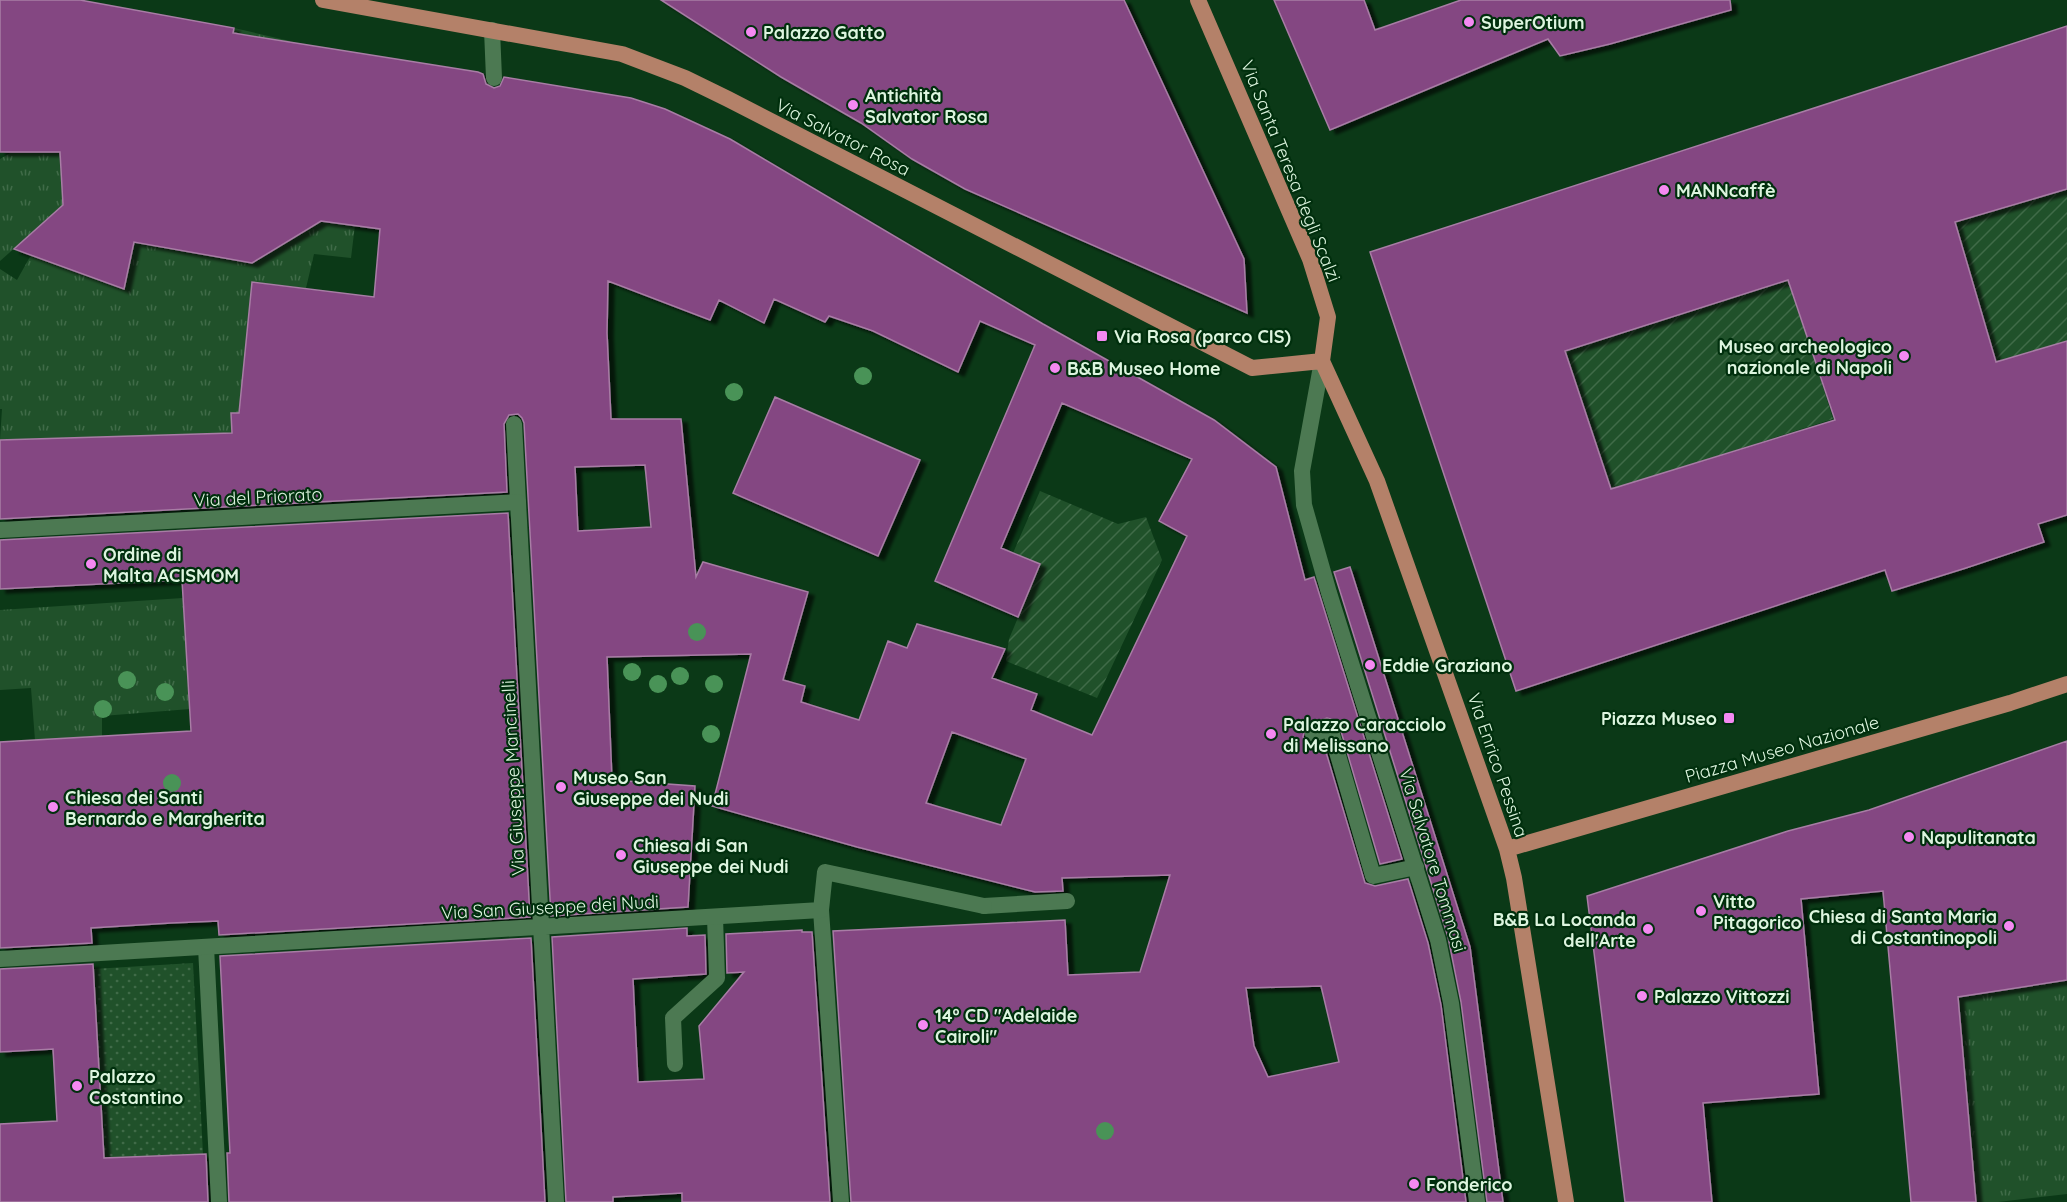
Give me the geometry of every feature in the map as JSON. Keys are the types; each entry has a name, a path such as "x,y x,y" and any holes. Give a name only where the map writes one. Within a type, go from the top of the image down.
{"main road":[{"name":"Via Salvator Rosa","path":"322,0 622,54 685,78 1252,368 1322,360"},
{"name":"Via Santa Teresa degli Scalzi","path":"1198,0 1310,259 1328,317 1322,360"},
{"name":"Via Enrico Pessina","path":"1322,360 1377,480 1507,849 1514,878 1566,1202"},
{"name":"Piazza Museo Nazionale","path":"1507,849 2010,703 2067,684"}],"street":[{"path":"492,30 494,78"},
{"name":"Via Salvatore Tommasi","path":"1322,360 1302,471 1301,486 1304,505 1445,967 1462,1074 1477,1202"},
{"name":"Via Giuseppe Mancinelli","path":"514,424 556,1202"},
{"name":"Via del Priorato","path":"0,530 518,502"},
{"path":"1312,734 1330,728 1373,876 1416,867"},
{"path":"841,1202 821,910 825,872 984,906 1067,901"},
{"name":"Via San Giuseppe dei Nudi","path":"0,959 821,910"},
{"path":"675,1064 673,1018 717,978 715,917"},
{"path":"206,947 219,1202"}],"green space":[{"path":"234,28 290,41 262,248 322,220 355,225 351,258 314,254 306,288 252,282 239,413 231,414 232,433 0,440 2,409 0,409 0,269 17,280 31,255 124,289 134,241 200,253"},
{"path":"44,133 41,152 60,152 87,184 0,261 0,159"},
{"path":"2067,189 2067,341 1997,362 1955,222"},
{"path":"1789,279 1833,419 1611,490 1565,351"},
{"path":"1040,491 1118,524 1146,517 1162,560 1097,698 1006,661 1009,639 1040,565 1013,553"},
{"path":"183,598 190,709 102,716 102,736 35,740 31,688 0,690 0,610"},
{"path":"193,963 203,1154 104,1158 93,969"},
{"path":"2067,980 2067,1194 1998,1202 1976,1202 1958,997"}],"building":[{"path":"0,0 80,0 234,28 233,33 478,72 483,74 486,84 494,88 500,86 504,77 631,98 665,109 730,139 1043,324 1214,420 1276,467 1305,580 1314,577 1402,859 1380,864 1338,721 1327,718 1310,724 1305,728 1303,737 1311,744 1323,742 1365,883 1375,886 1408,879 1428,943 1441,1005 1466,1202 851,1202 833,931 1065,920 1068,975 1140,972 1170,875 1062,878 1063,891 1035,892 857,847 712,806 751,654 607,657 612,780 695,786 688,907 551,916 522,418 518,414 509,415 504,424 507,492 0,519 0,440 232,433 231,413 239,413 252,282 374,297 380,229 321,221 252,263 134,242 124,289 14,249 63,205 60,152 0,152","holes":["608,281 710,320 719,300 764,323 774,299 825,322 829,316 873,331 958,372 980,321 1035,345 935,581 1018,617 1040,564 1001,548 1062,403 1192,459 1159,521 1187,536 1092,735 1031,710 1037,694 992,678 1005,649 917,624 907,648 888,641 859,720 801,702 805,686 783,680 808,592 703,562 696,577 681,419 611,419 607,333","645,465 651,527 578,531 575,467","952,732 1026,759 1001,825 926,803","1321,986 1339,1062 1268,1077 1254,1046 1246,988"]},
{"path":"661,0 1124,0 1244,259 1247,313 965,189 912,159 861,123 781,77"},
{"path":"1274,0 1364,0 1375,30 1461,0 1730,0 1731,10 1560,56 1548,39 1330,130"},
{"name":"Museo archeologico nazionale di Napoli","path":"2067,26 2067,189 1955,222 1996,362 2067,341 2067,515 2038,524 2044,542 1966,568 1892,591 1885,570 1516,691 1370,252","holes":["1788,280 1835,420 1611,489 1565,351"]},
{"path":"775,397 920,460 878,556 733,493"},
{"path":"508,513 530,917 219,935 218,921 171,923 91,928 92,943 0,948 0,742 191,731 182,580 0,589 0,540"},
{"path":"1350,567 1470,947 1503,1202 1487,1202 1461,1002 1448,937 1334,572"},
{"path":"2067,741 2067,980 1958,997 1976,1202 1911,1202 1883,891 1801,899 1819,1094 1703,1103 1712,1202 1625,1202 1587,896 1788,831 1869,810"},
{"path":"687,928 687,936 705,935 706,974 633,979 638,1082 704,1079 699,1026 744,972 727,973 726,934 802,930 802,932 812,932 830,1202 682,1202 682,1193 613,1197 613,1202 566,1202 552,937"},
{"path":"531,938 545,1202 229,1202 227,1153 230,1153 220,956"},
{"name":"Palazzo Costantino","path":"93,964 104,1158 206,1154 208,1202 0,1202 0,1124 57,1121 53,1049 0,1052 0,969"}],"place":[{"name":"SuperOtium","path":"1469,22"},
{"name":"Palazzo Gatto","path":"751,32"},
{"name":"Antichità Salvator Rosa","path":"853,105"},
{"name":"MANNcaffè","path":"1664,190"},
{"name":"Via Rosa (parco CIS)","path":"1102,336"},
{"name":"Museo archeologico nazionale di Napoli","path":"1904,356"},
{"name":"B&B Museo Home","path":"1055,368"},
{"name":"Ordine di Malta ACISMOM","path":"91,564"},
{"name":"Eddie Graziano","path":"1370,665"},
{"name":"Piazza Museo","path":"1729,718"},
{"name":"Palazzo Caracciolo di Melissano","path":"1271,734"},
{"name":"Museo San Giuseppe dei Nudi","path":"561,787"},
{"name":"Chiesa dei Santi Bernardo e Margherita","path":"53,807"},
{"name":"Napulitanata","path":"1909,837"},
{"name":"Chiesa di San Giuseppe dei Nudi","path":"621,855"},
{"name":"Vitto Pitagorico","path":"1701,911"},
{"name":"Chiesa di Santa Maria di Costantinopoli","path":"2009,926"},
{"name":"B&B La Locanda dell'Arte","path":"1648,929"},
{"name":"Palazzo Vittozzi","path":"1642,996"},
{"name":"14° CD \"Adelaide Cairoli\"","path":"923,1025"},
{"name":"Palazzo Costantino","path":"77,1086"},
{"name":"Fonderico","path":"1414,1184"}]}
